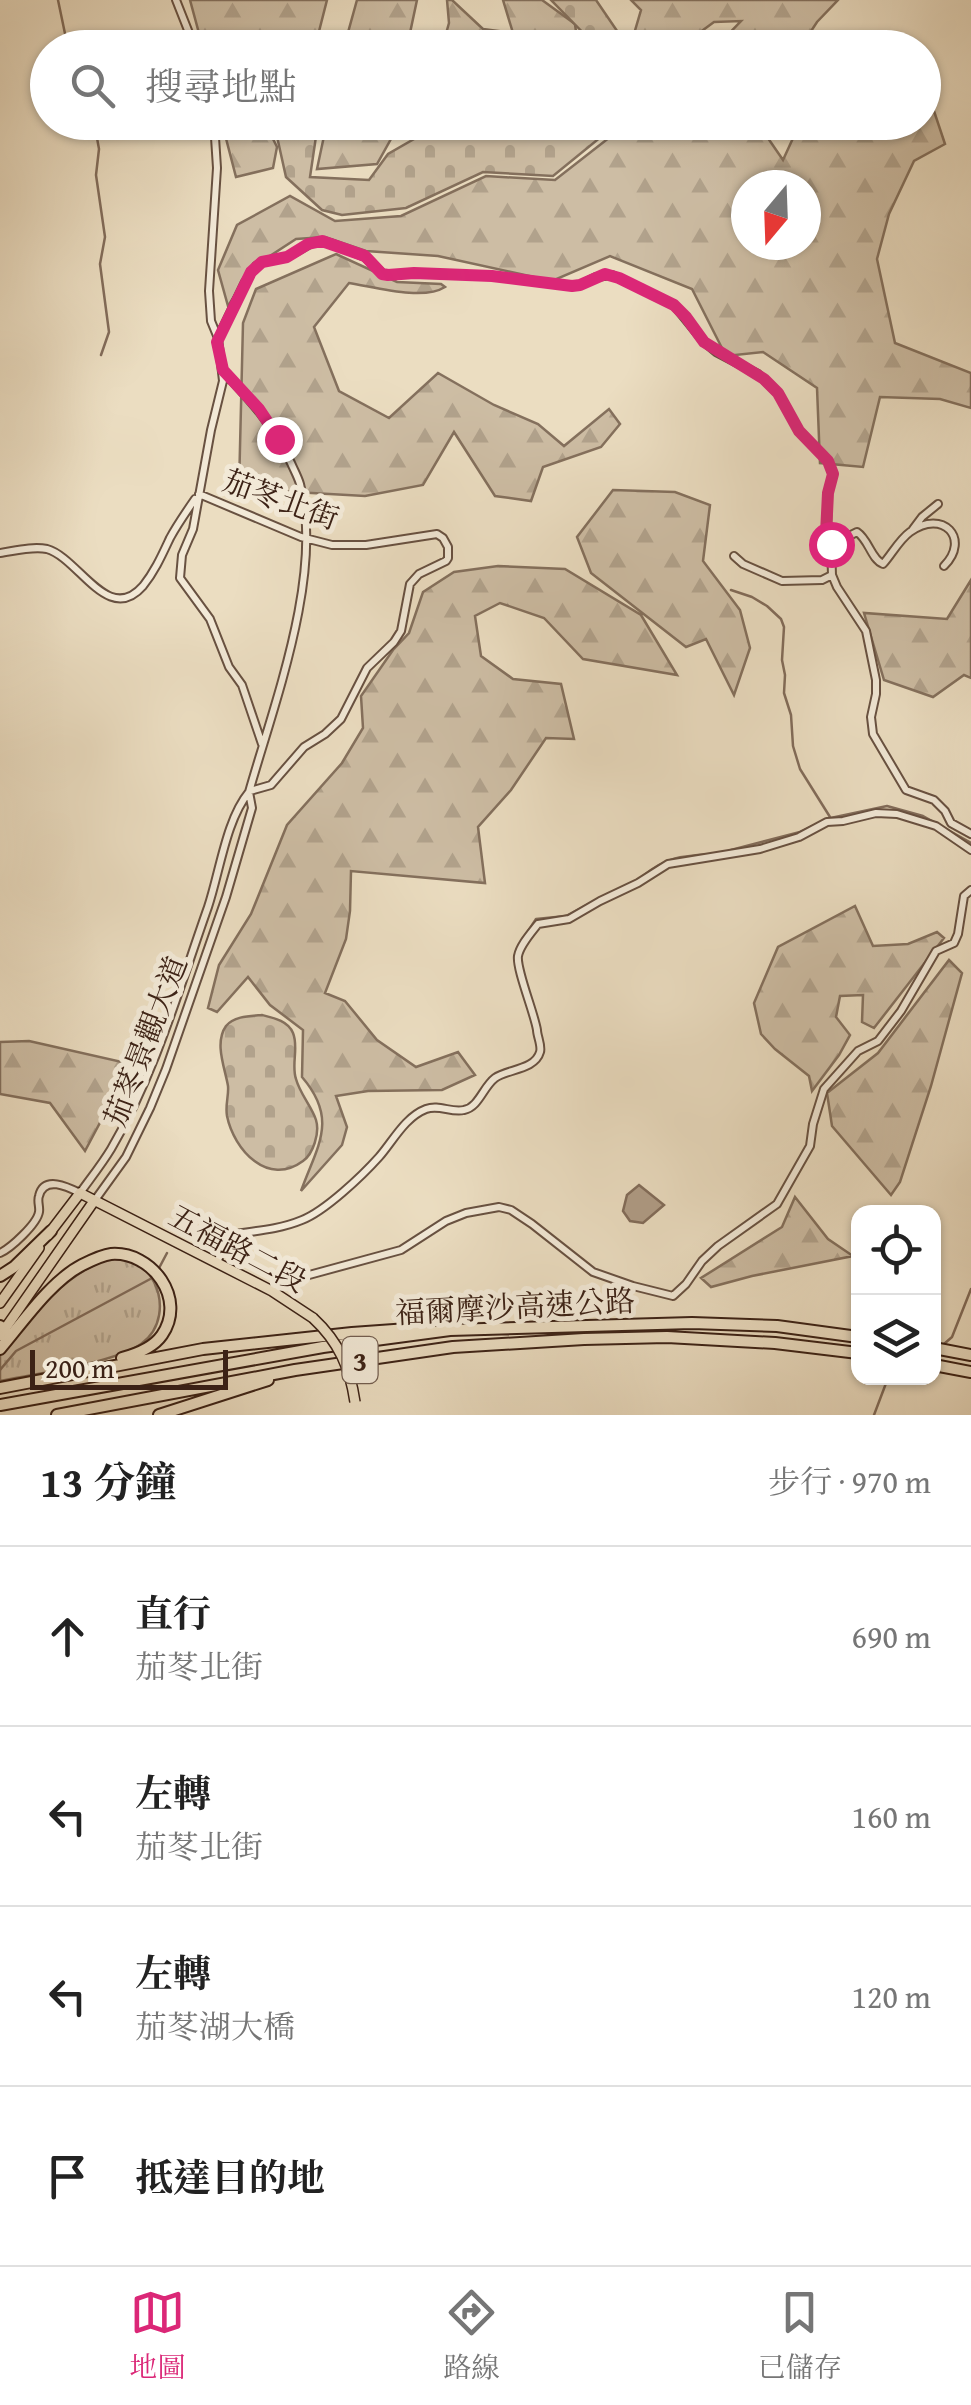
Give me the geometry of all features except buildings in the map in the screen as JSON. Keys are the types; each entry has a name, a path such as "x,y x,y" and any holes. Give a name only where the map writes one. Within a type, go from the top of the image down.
{"highway":[{"path":"0,1276 50,1231"},
{"path":"0,1348 58,1283 79,1266 110,1254 134,1256 156,1272 168,1292 163,1334 146,1350 92,1370"},
{"name":"福爾摩沙高速公路","path":"0,1405 323,1346 450,1330 692,1322 777,1326 851,1335"},
{"path":"0,1388 203,1349 414,1328 518,1327"},
{"name":"福爾摩沙高速公路","path":"58,1415 295,1370 453,1347 667,1337 775,1343 851,1353"},
{"path":"941,1349 971,1355"},
{"path":"941,1366 971,1372"},
{"path":"159,1415 295,1370"}],"main road":[{"name":"五福路二段","path":"80,1193 272,1292 313,1318 329,1333 343,1356 351,1377 354,1415"},
{"name":"茄苳景觀大道","path":"0,1303 80,1193"},
{"name":"茄苳景觀大道","path":"2,1330 94,1201"}],"street":[{"path":"176,0 188,30"},
{"name":"茄苳北街","path":"215,140 209,291 211,320 223,370 199,494 332,545 366,545 432,533 443,538 448,547 448,558 419,574 410,584 401,631 366,668 341,719 304,747 271,784 249,792"},
{"path":"218,338 256,266 287,257 314,242 330,243 365,256 382,274 492,276 572,286 596,276 612,275 674,305 704,342 758,374 778,393 799,431 828,461 833,474 826,534 831,544 832,575 866,631 876,680 870,717 873,734 906,790 934,800 951,822 971,834"},
{"name":"茄苳景觀大道","path":"80,1193 110,1150 153,1064 212,894 238,805 249,792 295,630 308,539 300,482 259,409 223,370"},
{"path":"0,553 47,550 64,559 108,597 120,599 139,590 153,572 199,494"},
{"path":"199,494 193,529 182,555 180,578 210,619 229,667 242,685 262,746"},
{"path":"831,544 856,532 883,564 922,517 938,504"},
{"path":"912,530 932,524 957,526"},
{"path":"734,556 742,564 782,581 822,580 832,575"},
{"path":"944,566 959,559"},
{"name":"茄苳景觀大道","path":"94,1201 126,1157 166,1068 231,880 252,808 249,792"},
{"path":"217,1264 228,1235 272,1229 321,1210 368,1170 414,1116 433,1107 468,1110 496,1077 538,1057 536,1022 518,958 538,924 570,919 668,864 760,849 799,837 827,822 876,813 897,814 936,826 971,850"},
{"path":"272,1292 309,1274 401,1250 446,1221 498,1207 511,1210 593,1272 674,1296 718,1246 777,1204 810,1146 824,1089 858,1051 878,1042 936,951 954,943 964,896 971,890"},
{"path":"0,1254 35,1220 40,1212 39,1192 44,1186 56,1184 80,1193"}],"green space":[{"path":"190,0 327,0 319,30 198,30"},
{"path":"357,0 417,0 411,30 349,30"},
{"path":"447,0 452,0 483,29 490,30 447,30"},
{"path":"503,0 542,0 575,24 576,30 512,30"},
{"path":"551,0 596,0 616,30 580,30"},
{"path":"631,0 838,0 812,30 732,30 741,21 714,22 703,30 635,30 641,10"},
{"path":"941,132 945,144 914,161 889,214 877,259 895,343 971,373 971,408 940,399 880,397 863,467 820,463 817,388 763,352 726,356 692,289 610,256 552,281 438,256 366,251 325,237 296,239 253,267 228,306 218,270 237,225 290,196 335,221 401,216 486,176 555,180 606,140 769,140 783,160 792,140 941,140"},
{"path":"226,140 274,140 277,147 273,168 236,177"},
{"path":"278,140 315,140 310,177 369,180 388,154 412,140 597,140 553,176 483,172 406,208 342,215 322,210 286,177"},
{"path":"323,140 390,140 377,164 317,169"},
{"path":"336,254 397,282 445,287 412,293 349,283 314,327 339,391 389,418 438,373 494,405 538,424 564,446 609,409 620,424 601,447 543,467 531,501 495,496 454,432 423,485 365,496 239,489 243,323 256,289"},
{"path":"613,490 675,492 710,505 703,561 740,610 750,648 734,695 706,639 686,647 591,573 577,537"},
{"path":"498,566 565,569 641,615 677,675 583,659 544,618 500,603 475,616 481,656 513,679 561,684 574,739 546,738 511,790 478,827 485,883 351,871 346,939 325,993 345,1001 377,1040 416,1067 458,1052 475,1075 442,1090 368,1091 336,1096 347,1127 342,1145 301,1191 318,1146 322,1120 320,1107 302,1077 303,1030 270,1005 248,977 217,1012 208,1008 219,965 251,914 287,825 342,763 363,728 361,696 409,633 423,592 454,572"},
{"path":"971,580 971,678 964,675 933,697 884,680 864,613 947,619"},
{"path":"855,906 873,946 908,944 937,932 944,938 874,1028 862,1022 863,995 840,996 836,1017 850,1035 812,1091 809,1076 761,1034 754,1003 778,947"},
{"path":"949,960 962,973 931,1086 900,1182 891,1195 832,1126 827,1093 878,1053"},
{"path":"262,1015 284,1023 293,1033 296,1079 317,1125 315,1143 307,1158 277,1170 254,1161 231,1129 221,1056 226,1026 242,1017"},
{"path":"29,1041 131,1064 85,1151 50,1103 0,1094 0,1042"},
{"path":"795,1197 828,1239 851,1256 711,1287 701,1278 782,1227"},
{"path":"110,1258 136,1263 154,1282 159,1315 148,1338 112,1357 0,1381 0,1354 37,1311 62,1286"}],"shaded area":[{"path":"639,1185 664,1205 643,1223 630,1221 623,1211 627,1195"}],"waterway":[{"path":"58,0 64,30"},
{"path":"97,140 96,175 105,237 100,264 109,332 101,355"},
{"path":"731,590 752,597 781,619 784,693 791,715 793,746 800,769 830,817"},
{"path":"826,819 887,806 923,816 971,843"},
{"path":"731,850 800,832 819,823"},
{"path":"643,876 676,858 714,854"},
{"path":"521,942 536,919 566,916 609,893"},
{"path":"158,1270 167,1253"},
{"path":"0,1370 16,1351 154,1277"},
{"path":"944,1344 952,1337 971,1289"},
{"path":"874,1415 885,1385"}],"route":[{"path":"279,439 259,409 223,370 217,342 251,272 262,262 287,257 308,244 322,241 365,256 382,274 388,275 492,276 572,286 596,276 612,275 674,305 704,342 758,374 778,393 799,431 828,461 833,474 826,534 831,544"}]}
